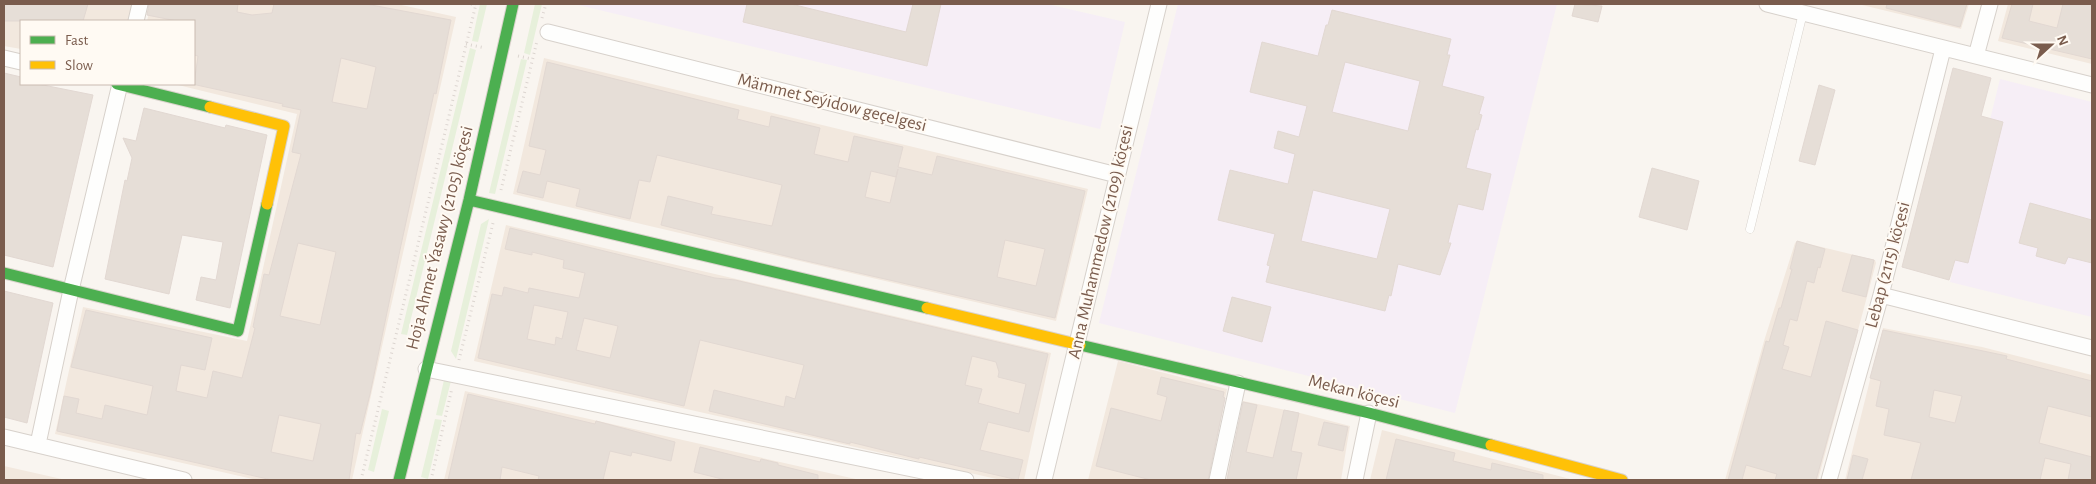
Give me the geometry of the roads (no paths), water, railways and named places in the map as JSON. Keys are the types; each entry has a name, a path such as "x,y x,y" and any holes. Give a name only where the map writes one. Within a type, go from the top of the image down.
{"street":[{"path":"136,20 140,4"},
{"name":"Hoja Ahmet Ýasawy (2105) köçesi","path":"399,480 469,200 512,4"},
{"name":"Anna Muhammedow (2109) köçesi","path":"1044,480 1159,4"},
{"path":"1767,4 2092,85"},
{"path":"1976,56 1990,4"},
{"name":"Mämmet Seýidow geçelgesi","path":"542,30 1117,175"},
{"name":"Lebap (2115) köçesi","path":"1829,480 1880,295 1943,49"},
{"path":"4,58 20,62"},
{"path":"38,444 71,290 119,85"},
{"path":"4,273 238,331 284,126 123,85"},
{"name":"Mekan köçesi","path":"469,200 1369,413 1622,480"},
{"path":"1880,295 2092,348"},
{"path":"426,369 966,480"},
{"path":"1217,480 1238,383"},
{"path":"1355,480 1369,413"},
{"path":"4,437 184,480"}],"lane":[{"path":"1750,229 1803,13"}]}
